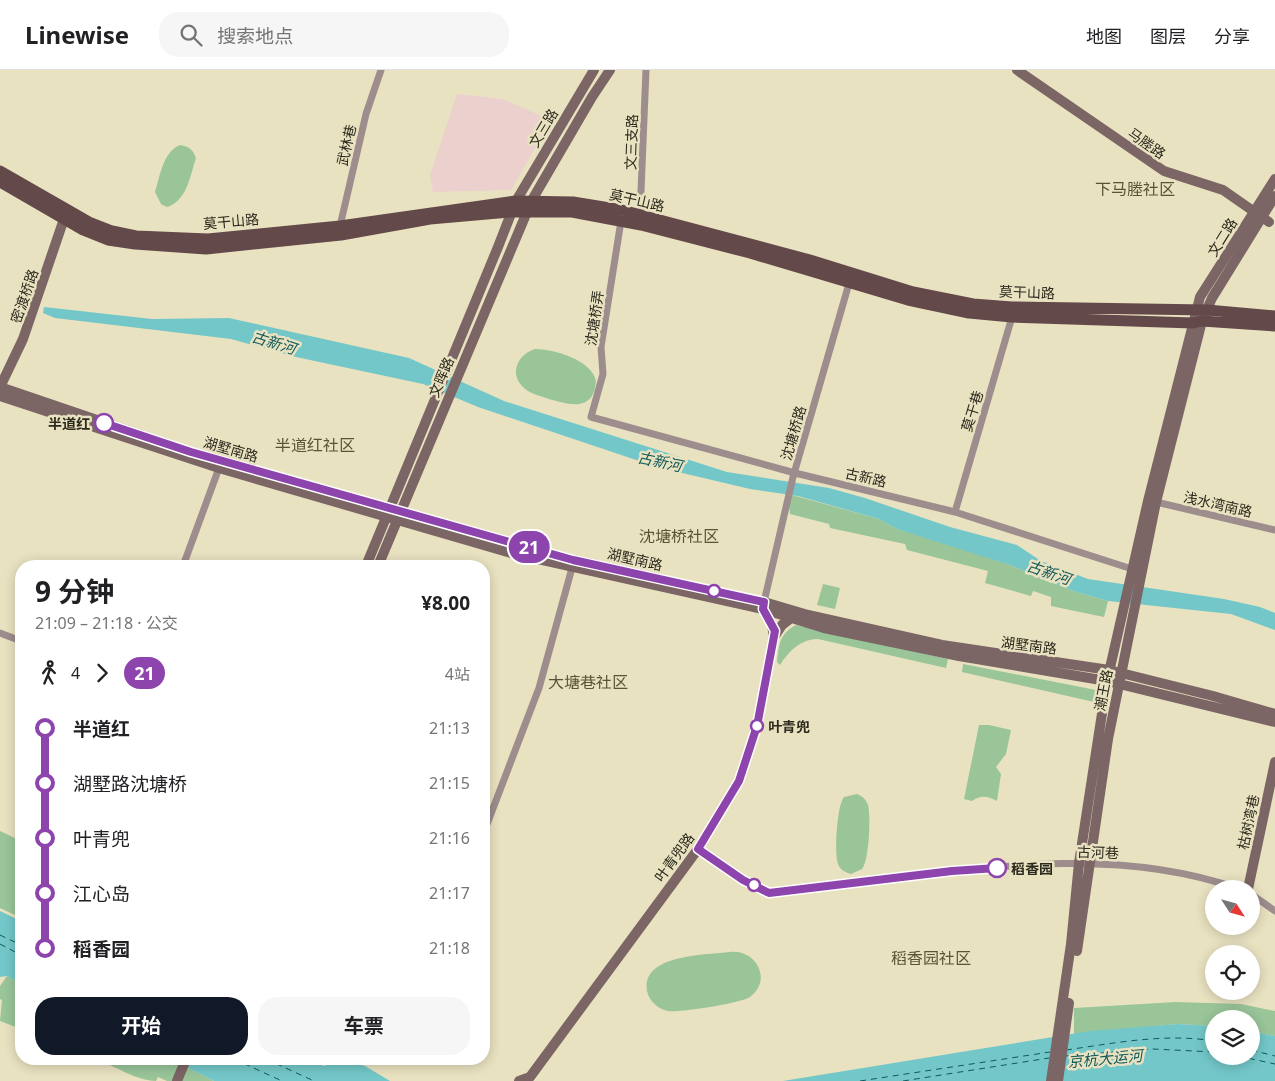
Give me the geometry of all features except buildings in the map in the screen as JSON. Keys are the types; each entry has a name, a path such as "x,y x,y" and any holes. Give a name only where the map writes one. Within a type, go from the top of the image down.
{"main road":[{"name":"文三路","path":"516,201 594,70"},
{"name":"文三路","path":"530,206 610,70"},
{"name":"马塍路","path":"1017,70 1164,171 1223,190 1262,217"},
{"name":"莫干山路","path":"0,171 66,215 108,240 165,248 206,249 341,235 430,219 510,212 530,206 573,202 640,215 851,277 930,305 969,313 1012,317 1275,316"},
{"name":"文二路","path":"1262,217 1275,179"},
{"name":"莫干山路","path":"0,182 66,215 112,231 136,236 165,238 208,239 340,226 516,201 530,206 621,221 913,292 973,304 1200,316 1275,326"},
{"name":"文二路","path":"1200,316 1200,297 1262,217 1275,196"},
{"name":"文晖路","path":"380,560 443,394 445,374 516,201"},
{"name":"文晖路","path":"368,560 387,512 443,394 456,376 530,206"},
{"name":"密渡桥路","path":"0,387 23,339 66,215"},
{"name":"潮王路","path":"1058,1081 1109,670 1129,605 1156,502 1200,316"},
{"name":"潮王路","path":"1135,582 1132,569 1200,316"},
{"name":"湖墅南路","path":"0,387 191,452 387,512"},
{"name":"湖墅南路","path":"0,396 219,468 573,560 764,606 791,618 824,628 960,656 1107,681 1275,722"},
{"name":"湖墅南路","path":"398,515 572,568 764,606 942,645 1109,670 1213,696 1275,714"},
{"name":"潮王路","path":"1084,863 1119,685 1129,605"},
{"path":"764,606 772,625 774,637"},
{"path":"774,637 782,625 791,618"},
{"name":"叶青兜路","path":"519,1081 530,1077 698,849 739,781 757,726 774,637"},
{"name":"枯树湾巷","path":"1250,880 1275,762"},
{"name":"潮王路","path":"1051,1081 1074,944"},
{"path":"171,1081 177,1065"},
{"path":"178,1081 184,1065"}],"street":[{"name":"武林巷","path":"340,226 366,114 381,70"},
{"name":"文三支路","path":"640,215 646,70"},
{"name":"沈塘桥弄","path":"591,417 602,374 601,347 621,221"},
{"name":"沈塘桥路","path":"764,606 794,475 851,277"},
{"name":"莫干巷","path":"955,512 1012,317"},
{"name":"古新路","path":"591,417 794,475 955,512 1132,569"},
{"path":"185,560 219,468"},
{"name":"浅水湾南路","path":"1156,502 1275,530"},
{"path":"490,815 539,688 572,568"},
{"path":"0,633 15,639"},
{"name":"古河巷","path":"698,849 743,880 769,893 952,871 1084,863 1186,872 1211,880"},
{"path":"1260,900 1275,911"}],"shaded area":[{"path":"457,94 503,99 551,120 511,190 433,192 430,175"}],"green space":[{"path":"180,145 194,152 196,158 183,194 174,204 167,207 161,204 155,192 166,159 174,148"},
{"path":"535,349 552,351 571,357 587,367 596,381 591,398 580,404 565,403 536,395 524,388 519,383 517,377 517,365 524,355"},
{"path":"792,495 879,519 897,529 949,544 1010,565 1073,591 1108,601 1104,617 1051,606 1051,597 1033,591 1031,596 985,583 988,571 907,550 905,544 830,528 829,524 790,514 789,506"},
{"path":"823,584 840,588 835,609 817,605"},
{"path":"796,625 948,659 946,668 818,639 806,641 796,647 780,665 777,662 781,640 790,628"},
{"path":"963,664 1096,690 1094,702 962,672"},
{"path":"979,725 989,725 1011,730 1006,754 996,767 1001,774 997,801 984,797 972,801 964,799"},
{"path":"857,794 864,798 868,805 869,838 862,869 851,874 840,868 838,864 836,850 837,829 844,797"},
{"path":"0,831 15,838 15,915 0,908"},
{"path":"739,952 747,955 754,960 758,967 761,974 760,982 757,990 750,997 723,1005 674,1011 661,1008 654,1004 650,998 647,991 648,979 654,970 664,963 692,956"},
{"path":"7,976 15,981 15,1027 0,1021 2,1000 0,999 0,986"},
{"path":"1176,1002 1241,1004 1275,1011 1275,1036 1260,1033 1260,1010 1205,1010 1205,1026 1178,1024 1074,1034 1074,1008"},
{"path":"109,1065 182,1065 214,1081 167,1081 158,1077 156,1081 134,1076"}],"water":[{"name":"古新河","path":"44,307 152,319 229,318 409,358 504,401 727,472 829,488 865,498 950,527 1017,545 1041,561 1088,579 1224,599 1260,607 1275,613 1275,630 1231,614 1108,601 1073,591 1010,565 897,529 879,519 798,496 750,489 657,467 478,407 423,384 296,357 231,339 55,318 43,313"},
{"path":"0,911 15,918 15,981 7,976 0,977"},
{"name":"京杭大运河","path":"1178,1024 1205,1026 1205,1065 1260,1065 1260,1033 1275,1036 1275,1081 783,1081 1090,1031"},
{"path":"182,1065 362,1065 390,1081 214,1081"}],"ferry route":[{"path":"0,935 15,942"},
{"path":"0,944 15,952"},
{"path":"1066,1050 1159,1038 1205,1040"},
{"path":"1065,1056 1153,1049 1205,1052"},
{"path":"860,1081 1050,1052"},
{"path":"1260,1052 1275,1056"},
{"path":"903,1081 1049,1058"},
{"path":"1260,1061 1275,1064"},
{"path":"247,1065 282,1081"},
{"path":"279,1065 314,1081"}],"bus line":[{"name":"21","path":"104,423 191,452 573,560 764,602 763,609 775,631 757,726 739,781 698,849 743,880 769,893 952,871 997,868"}],"place":[{"name":"半道红","path":"104,423"},
{"name":"叶青兜","path":"757,726"},
{"name":"稻香园","path":"997,868"}],"district":[{"name":"下马塍社区","path":"1135,189"},
{"name":"半道红社区","path":"315,445"},
{"name":"沈塘桥社区","path":"679,536"},
{"name":"大塘巷社区","path":"588,682"},
{"name":"稻香园社区","path":"931,958"}]}
